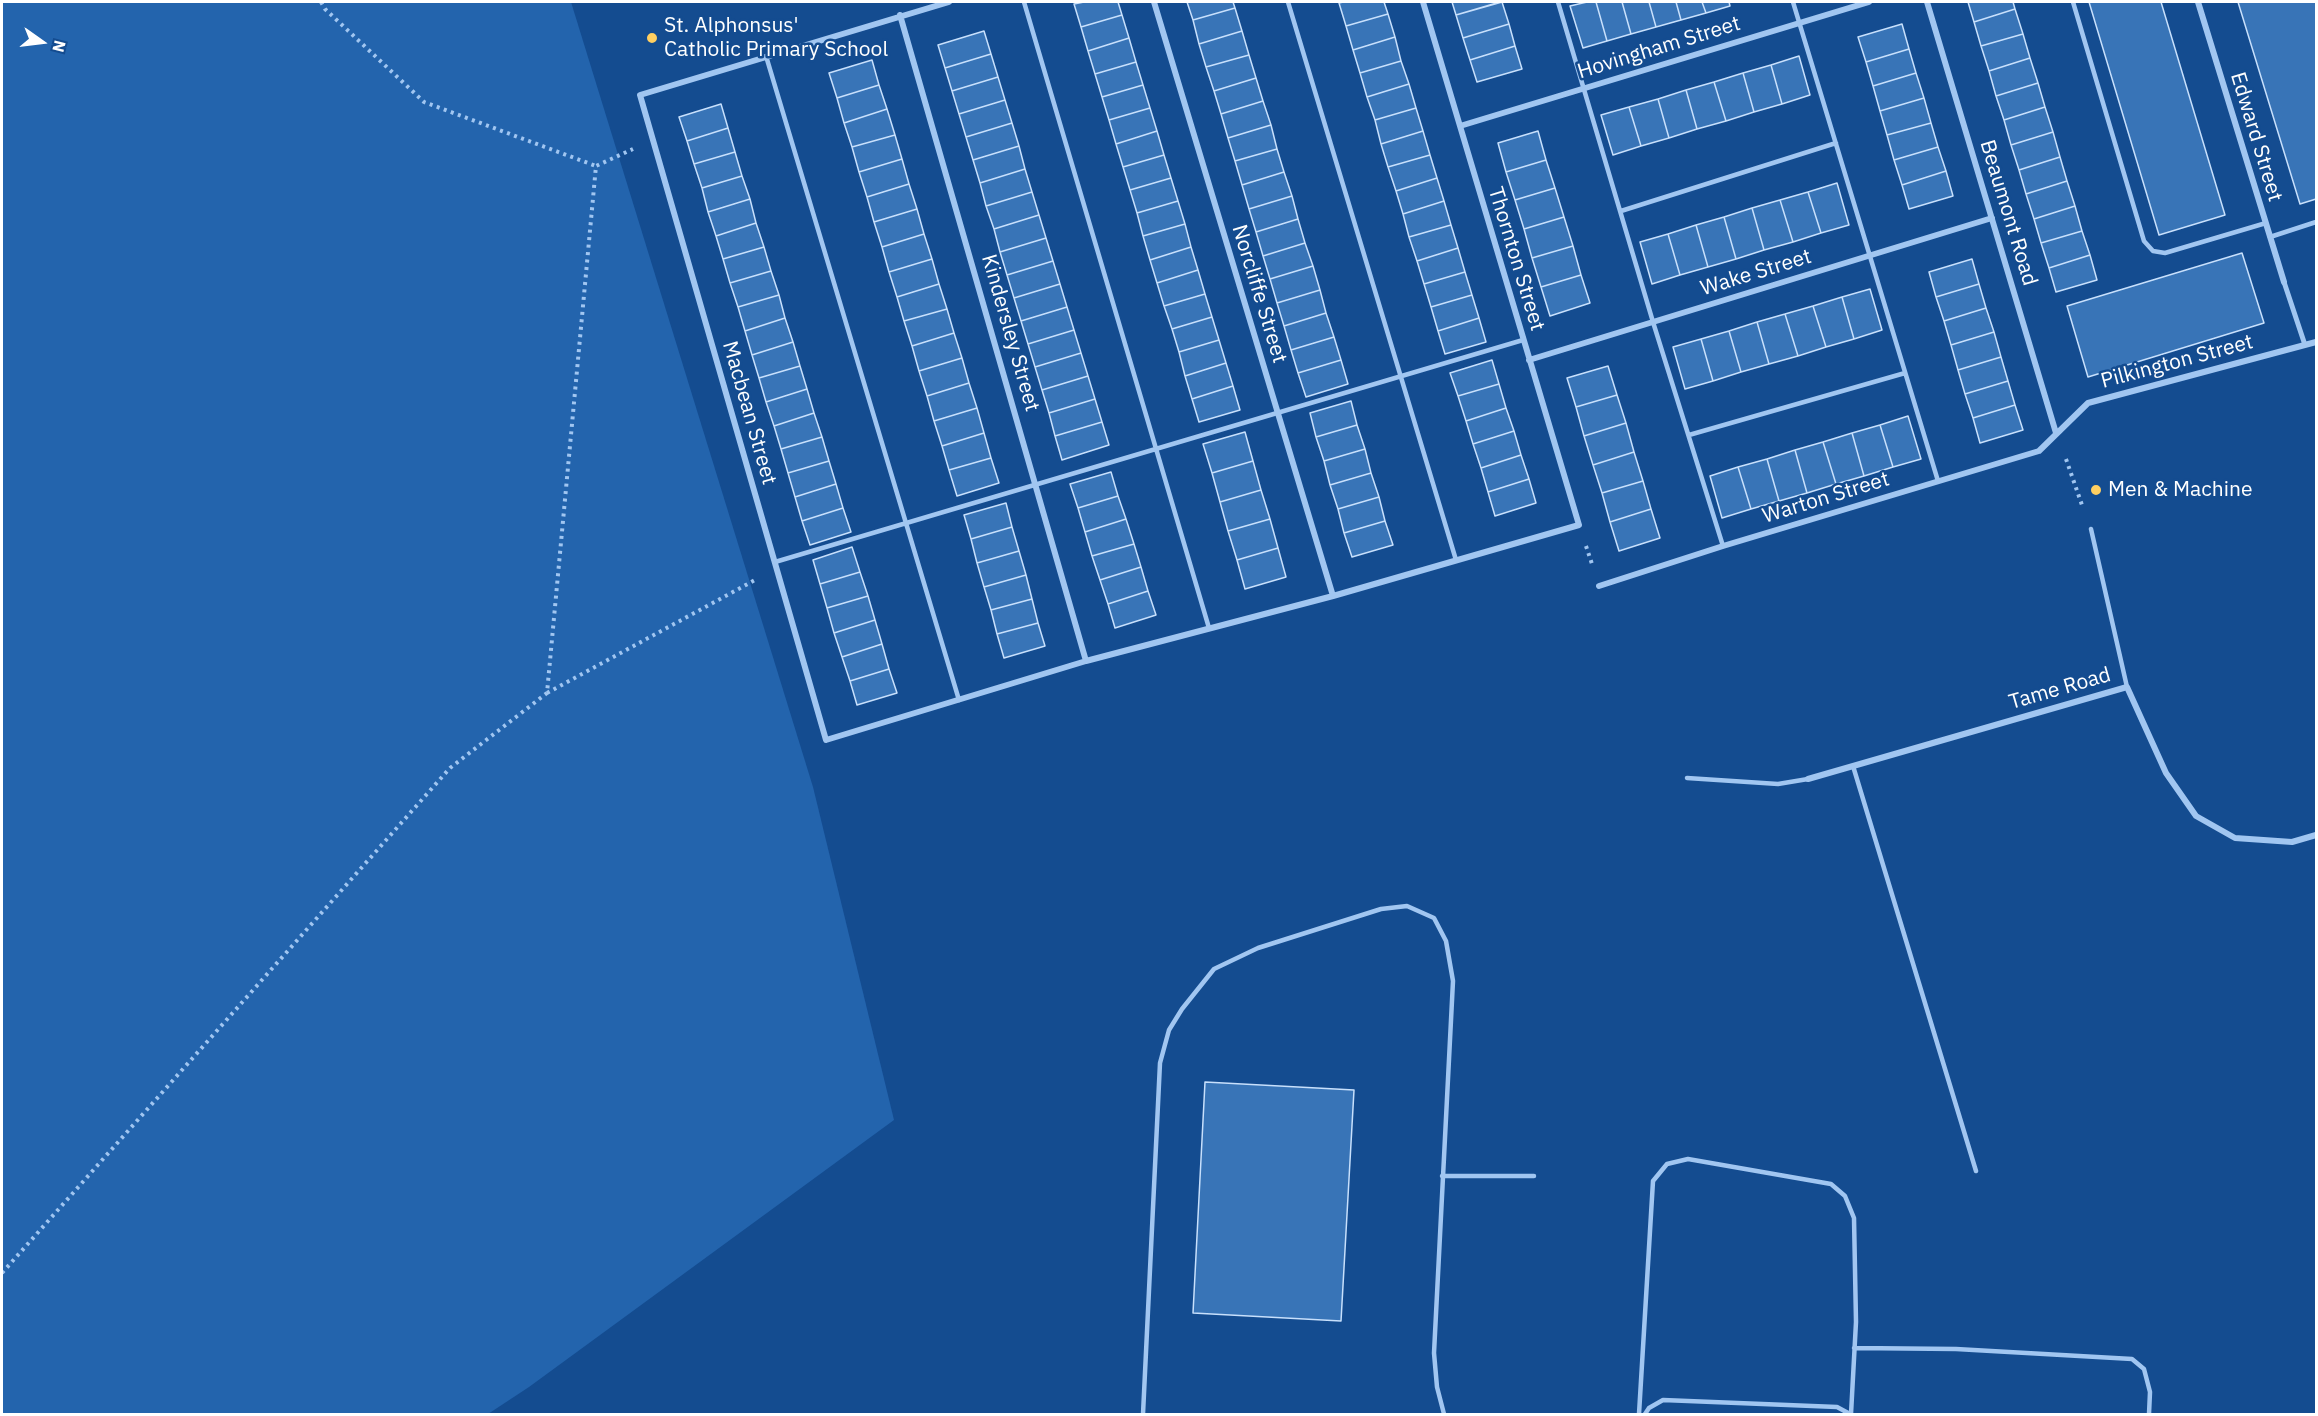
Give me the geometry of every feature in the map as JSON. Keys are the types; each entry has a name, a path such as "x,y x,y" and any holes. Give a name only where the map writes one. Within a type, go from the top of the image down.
{"street":[{"path":"766,56 949,2"},
{"name":"Norcliffe Street","path":"1154,2 1333,596"},
{"name":"Thornton Street","path":"1423,2 1578,525"},
{"name":"Hovingham Street","path":"1460,126 1869,2"},
{"name":"Beaumont Road","path":"1927,2 2056,433"},
{"name":"Edward Street","path":"2198,2 2284,282"},
{"name":"Kindersley Street","path":"900,15 1086,661"},
{"name":"Macbean Street","path":"766,56 639,95 826,740 959,700"},
{"name":"Wake Street","path":"1529,360 1992,218"},
{"path":"2284,282 2304,345"},
{"name":"Pilkington Street","path":"2056,433 2088,403 2316,342"},
{"name":"Warton Street","path":"1599,586 1723,546 2039,452 2056,433"},
{"path":"959,700 1086,661 1333,596 1578,525"},
{"name":"Tame Road","path":"1808,779 2127,687 2166,773 2196,816 2235,838 2292,842 2316,835"}],"lane":[{"path":"1024,2 1209,628"},
{"path":"1288,2 1456,560"},
{"path":"1558,2 1723,546"},
{"path":"1793,2 1938,481"},
{"path":"2073,2 2144,241 2153,251 2165,253 2266,223"},
{"path":"766,56 959,700"},
{"path":"1621,211 1836,143"},
{"path":"2270,237 2316,222"},
{"path":"776,565 906,523 1523,340"},
{"path":"1689,435 1905,373"},
{"path":"2091,529 2127,687"},
{"path":"1853,766 1976,1172"},
{"path":"1687,778 1778,784 1808,779"},
{"path":"1143,1414 1160,1063 1169,1030 1182,1009 1214,969 1258,948 1381,909 1407,906 1434,918 1446,941 1453,981 1434,1353 1437,1387 1444,1414"},
{"path":"1640,1414 1653,1181 1667,1164 1688,1159 1831,1184 1845,1196 1854,1218 1856,1322 1851,1414 1837,1407 1663,1400 1649,1408 1646,1414"},
{"path":"1442,1176 1534,1176"},
{"path":"1854,1348 1956,1349 2132,1359 2144,1369 2150,1392 2149,1414"}],"path":[{"path":"321,2 325,9 424,102 596,166 652,140"},
{"path":"547,693 596,166"},
{"path":"2056,433 2091,529"},
{"path":"1578,525 1599,586"},
{"path":"2,1273 450,768 547,693 776,565"}],"shaded area":[{"path":"2,2 571,2 813,787 894,1120 529,1387 488,1414 2,1414"}],"building":[{"path":"1118,2 1122,15 1081,27 1074,4"},
{"path":"1187,2 1233,2 1235,8 1193,20"},
{"path":"1384,2 1388,14 1346,26 1339,3"},
{"path":"1452,2 1500,2 1456,15"},
{"path":"1502,2 1509,24 1463,38 1456,15"},
{"path":"1596,2 1607,41 1583,48 1570,6"},
{"path":"1596,2 1622,2 1631,34 1607,41"},
{"path":"1622,2 1649,2 1656,27 1631,34"},
{"path":"1649,2 1676,2 1681,20 1656,27"},
{"path":"1676,2 1702,2 1706,13 1681,20"},
{"path":"1702,2 1729,2 1730,6 1706,13"},
{"path":"1968,2 2013,2 2015,9 1974,22"},
{"path":"2089,2 2161,2 2225,215 2159,235"},
{"path":"2238,2 2316,2 2316,199 2300,204"},
{"path":"1235,8 1242,31 1199,44 1193,20"},
{"path":"2015,9 2023,34 1981,46 1974,22"},
{"path":"1388,14 1395,37 1353,50 1346,26"},
{"path":"1122,15 1129,38 1088,51 1081,27"},
{"path":"1509,24 1515,46 1470,60 1463,38"},
{"path":"1902,24 1909,49 1866,62 1858,37"},
{"path":"984,31 991,54 945,68 938,45"},
{"path":"1242,31 1249,55 1206,67 1199,44"},
{"path":"2023,34 2030,58 1989,71 1981,46"},
{"path":"1395,37 1401,61 1360,73 1353,50"},
{"path":"1129,38 1136,62 1095,74 1088,51"},
{"path":"1515,46 1522,69 1477,82 1470,60"},
{"path":"1909,49 1916,73 1873,86 1866,62"},
{"path":"991,54 998,77 952,91 945,68"},
{"path":"1249,55 1256,78 1214,91 1206,67"},
{"path":"1799,56 1810,95 1782,104 1771,65"},
{"path":"2030,58 2038,83 1996,96 1989,71"},
{"path":"872,60 879,85 837,98 829,73"},
{"path":"1401,61 1409,84 1367,97 1360,73"},
{"path":"1136,62 1143,85 1102,97 1095,74"},
{"path":"1771,65 1782,104 1754,112 1743,73"},
{"path":"1743,73 1754,112 1726,121 1714,82"},
{"path":"1916,73 1924,98 1880,111 1873,86"},
{"path":"998,77 1005,100 959,114 952,91"},
{"path":"1256,78 1263,101 1221,114 1214,91"},
{"path":"1714,82 1726,121 1697,129 1686,90"},
{"path":"2038,83 2045,107 2004,120 1996,96"},
{"path":"1409,84 1416,108 1375,120 1367,97"},
{"path":"879,85 887,109 844,123 837,98"},
{"path":"1143,85 1150,108 1109,120 1102,97"},
{"path":"1686,90 1697,129 1669,138 1658,99"},
{"path":"1924,98 1931,123 1887,135 1880,111"},
{"path":"1658,99 1669,138 1641,146 1629,107"},
{"path":"1005,100 1012,123 966,137 959,114"},
{"path":"1263,101 1271,125 1228,138 1221,114"},
{"path":"721,104 728,128 687,141 679,117"},
{"path":"1629,107 1641,146 1613,155 1601,115"},
{"path":"2045,107 2053,132 2011,145 2004,120"},
{"path":"1150,108 1157,131 1116,144 1109,120"},
{"path":"1416,108 1423,131 1381,144 1375,120"},
{"path":"887,109 895,135 852,147 844,123"},
{"path":"1012,123 1019,146 973,160 966,137"},
{"path":"1931,123 1938,147 1894,160 1887,135"},
{"path":"1271,125 1277,149 1235,161 1228,138"},
{"path":"728,128 735,152 694,164 687,141"},
{"path":"1157,131 1164,155 1123,167 1116,144"},
{"path":"1423,131 1430,155 1388,167 1381,144"},
{"path":"1538,131 1546,160 1506,172 1498,143"},
{"path":"2053,132 2060,157 2019,170 2011,145"},
{"path":"895,135 902,159 859,172 852,147"},
{"path":"1019,146 1025,169 980,183 973,160"},
{"path":"1938,147 1946,171 1902,185 1894,160"},
{"path":"1277,149 1284,172 1242,185 1235,161"},
{"path":"735,152 742,176 702,188 694,164"},
{"path":"1164,155 1171,178 1130,190 1123,167"},
{"path":"1430,155 1437,178 1396,191 1388,167"},
{"path":"2060,157 2067,181 2026,194 2019,170"},
{"path":"902,159 909,184 867,197 859,172"},
{"path":"1546,160 1555,188 1515,200 1506,172"},
{"path":"1025,169 1032,192 986,206 980,183"},
{"path":"1946,171 1953,196 1909,209 1902,185"},
{"path":"1284,172 1292,196 1249,209 1242,185"},
{"path":"742,176 750,199 708,212 702,188"},
{"path":"1171,178 1178,201 1137,213 1130,190"},
{"path":"1437,178 1444,201 1403,214 1396,191"},
{"path":"2067,181 2075,206 2034,219 2026,194"},
{"path":"1837,183 1849,225 1821,233 1808,192"},
{"path":"909,184 917,209 874,222 867,197"},
{"path":"1555,188 1564,217 1524,229 1515,200"},
{"path":"1032,192 1039,215 994,229 986,206"},
{"path":"1808,192 1821,233 1793,242 1780,200"},
{"path":"1292,196 1298,219 1256,232 1249,209"},
{"path":"750,199 756,223 716,236 708,212"},
{"path":"1780,200 1793,242 1764,250 1752,208"},
{"path":"1178,201 1185,224 1143,236 1137,213"},
{"path":"1444,201 1451,225 1409,237 1403,214"},
{"path":"2075,206 2082,231 2041,243 2034,219"},
{"path":"1752,208 1764,250 1736,259 1724,217"},
{"path":"917,209 924,234 882,247 874,222"},
{"path":"1039,215 1046,238 1000,252 994,229"},
{"path":"1564,217 1573,246 1532,258 1524,229"},
{"path":"1724,217 1736,259 1708,267 1696,225"},
{"path":"1298,219 1305,243 1263,256 1256,232"},
{"path":"756,223 764,247 723,259 716,236"},
{"path":"1185,224 1191,247 1150,260 1143,236"},
{"path":"1451,225 1458,248 1417,261 1409,237"},
{"path":"1696,225 1708,267 1680,275 1668,234"},
{"path":"2082,231 2090,255 2049,268 2041,243"},
{"path":"924,234 932,259 889,272 882,247"},
{"path":"1668,234 1680,275 1652,284 1640,242"},
{"path":"1046,238 1053,261 1007,275 1000,252"},
{"path":"1305,243 1313,266 1270,279 1263,256"},
{"path":"1573,246 1581,275 1541,287 1532,258"},
{"path":"764,247 771,271 730,283 723,259"},
{"path":"1191,247 1198,270 1157,283 1150,260"},
{"path":"1458,248 1465,272 1424,284 1417,261"},
{"path":"2242,253 2264,323 2088,377 2067,306"},
{"path":"2090,255 2097,280 2056,292 2049,268"},
{"path":"932,259 939,284 897,297 889,272"},
{"path":"1972,259 1979,284 1936,297 1929,272"},
{"path":"1053,261 1060,284 1014,298 1007,275"},
{"path":"1313,266 1320,290 1277,303 1270,279"},
{"path":"1198,270 1205,294 1164,306 1157,283"},
{"path":"771,271 779,295 738,307 730,283"},
{"path":"1465,272 1472,295 1431,307 1424,284"},
{"path":"1581,275 1590,303 1550,316 1541,287"},
{"path":"939,284 947,309 904,321 897,297"},
{"path":"1060,284 1067,307 1021,321 1014,298"},
{"path":"1979,284 1986,308 1944,321 1936,297"},
{"path":"1870,289 1882,330 1854,339 1842,297"},
{"path":"1320,290 1326,313 1284,326 1277,303"},
{"path":"1205,294 1212,317 1172,329 1164,306"},
{"path":"779,295 785,318 745,331 738,307"},
{"path":"1472,295 1479,318 1438,331 1431,307"},
{"path":"1842,297 1854,339 1826,347 1813,306"},
{"path":"1813,306 1826,347 1798,356 1785,314"},
{"path":"1067,307 1074,330 1028,344 1021,321"},
{"path":"1986,308 1994,332 1951,345 1944,321"},
{"path":"947,309 954,333 912,346 904,321"},
{"path":"1326,313 1334,337 1291,350 1284,326"},
{"path":"1785,314 1798,356 1769,364 1757,322"},
{"path":"1212,317 1219,340 1179,352 1172,329"},
{"path":"785,318 793,342 752,355 745,331"},
{"path":"1479,318 1486,342 1445,354 1438,331"},
{"path":"1757,322 1769,364 1741,372 1729,331"},
{"path":"1074,330 1081,353 1035,367 1028,344"},
{"path":"1729,331 1741,372 1713,381 1701,339"},
{"path":"1994,332 2001,357 1958,370 1951,345"},
{"path":"954,333 962,358 919,371 912,346"},
{"path":"1334,337 1341,360 1298,373 1291,350"},
{"path":"1701,339 1713,381 1685,389 1673,347"},
{"path":"1219,340 1226,363 1185,376 1179,352"},
{"path":"793,342 800,366 759,378 752,355"},
{"path":"1081,353 1088,376 1042,390 1035,367"},
{"path":"2001,357 2008,381 1965,394 1958,370"},
{"path":"962,358 969,383 927,396 919,371"},
{"path":"1341,360 1348,384 1306,397 1298,373"},
{"path":"1492,360 1499,384 1458,396 1450,373"},
{"path":"1226,363 1233,386 1192,399 1185,376"},
{"path":"800,366 807,389 766,402 759,378"},
{"path":"1608,366 1617,395 1576,407 1567,378"},
{"path":"1088,376 1095,399 1049,413 1042,390"},
{"path":"2008,381 2015,405 1973,418 1965,394"},
{"path":"969,383 977,408 934,421 927,396"},
{"path":"1499,384 1506,408 1466,421 1458,396"},
{"path":"1233,386 1240,410 1199,422 1192,399"},
{"path":"807,389 814,413 774,426 766,402"},
{"path":"1617,395 1626,423 1584,436 1576,407"},
{"path":"1095,399 1102,422 1055,436 1049,413"},
{"path":"1351,401 1357,425 1316,437 1310,413"},
{"path":"2015,405 2023,430 1980,443 1973,418"},
{"path":"977,408 984,433 942,446 934,421"},
{"path":"1506,408 1514,431 1473,444 1466,421"},
{"path":"814,413 822,437 781,449 774,426"},
{"path":"1908,416 1921,459 1893,467 1880,425"},
{"path":"1102,422 1109,445 1062,460 1055,436"},
{"path":"1626,423 1634,452 1593,465 1584,436"},
{"path":"1357,425 1365,449 1324,461 1316,437"},
{"path":"1880,425 1893,467 1864,476 1852,433"},
{"path":"1514,431 1521,455 1481,468 1473,444"},
{"path":"1245,432 1253,461 1212,473 1203,444"},
{"path":"984,433 991,458 949,470 942,446"},
{"path":"1852,433 1864,476 1836,484 1823,442"},
{"path":"822,437 829,461 788,473 781,449"},
{"path":"1823,442 1836,484 1807,493 1795,450"},
{"path":"1365,449 1371,473 1330,485 1324,461"},
{"path":"1795,450 1807,493 1779,501 1767,459"},
{"path":"1634,452 1643,481 1602,493 1593,465"},
{"path":"1521,455 1529,479 1488,492 1481,468"},
{"path":"991,458 999,483 957,496 949,470"},
{"path":"1767,459 1779,501 1751,509 1738,467"},
{"path":"829,461 836,484 795,497 788,473"},
{"path":"1253,461 1261,490 1220,502 1212,473"},
{"path":"1738,467 1751,509 1722,518 1710,476"},
{"path":"1111,472 1118,496 1078,508 1070,484"},
{"path":"1371,473 1379,497 1338,509 1330,485"},
{"path":"1529,479 1536,503 1495,516 1488,492"},
{"path":"1643,481 1651,509 1610,522 1602,493"},
{"path":"836,484 843,508 802,521 795,497"},
{"path":"1261,490 1270,519 1228,531 1220,502"},
{"path":"1118,496 1126,519 1085,532 1078,508"},
{"path":"1379,497 1385,521 1344,533 1338,509"},
{"path":"1006,503 1012,527 971,539 964,515"},
{"path":"843,508 851,532 810,545 802,521"},
{"path":"1651,509 1660,538 1619,551 1610,522"},
{"path":"1126,519 1134,544 1092,556 1085,532"},
{"path":"1270,519 1278,548 1237,560 1228,531"},
{"path":"1385,521 1393,545 1352,557 1344,533"},
{"path":"1012,527 1019,551 977,563 971,539"},
{"path":"1134,544 1141,567 1100,580 1092,556"},
{"path":"852,547 860,572 820,584 813,560"},
{"path":"1278,548 1286,577 1245,589 1237,560"},
{"path":"1019,551 1026,575 984,587 977,563"},
{"path":"1141,567 1148,591 1108,604 1100,580"},
{"path":"860,572 868,596 827,608 820,584"},
{"path":"1026,575 1032,599 991,610 984,587"},
{"path":"1148,591 1156,615 1115,628 1108,604"},
{"path":"868,596 875,620 834,633 827,608"},
{"path":"1032,599 1038,623 997,634 991,610"},
{"path":"875,620 882,644 842,657 834,633"},
{"path":"1038,623 1045,646 1004,658 997,634"},
{"path":"882,644 889,669 850,681 842,657"},
{"path":"889,669 897,693 857,705 850,681"},
{"path":"1205,1082 1354,1090 1341,1321 1193,1313"}],"place":[{"name":"St. Alphonsus' Catholic Primary School","path":"652,38"},
{"name":"Men & Machine","path":"2096,490"}]}
